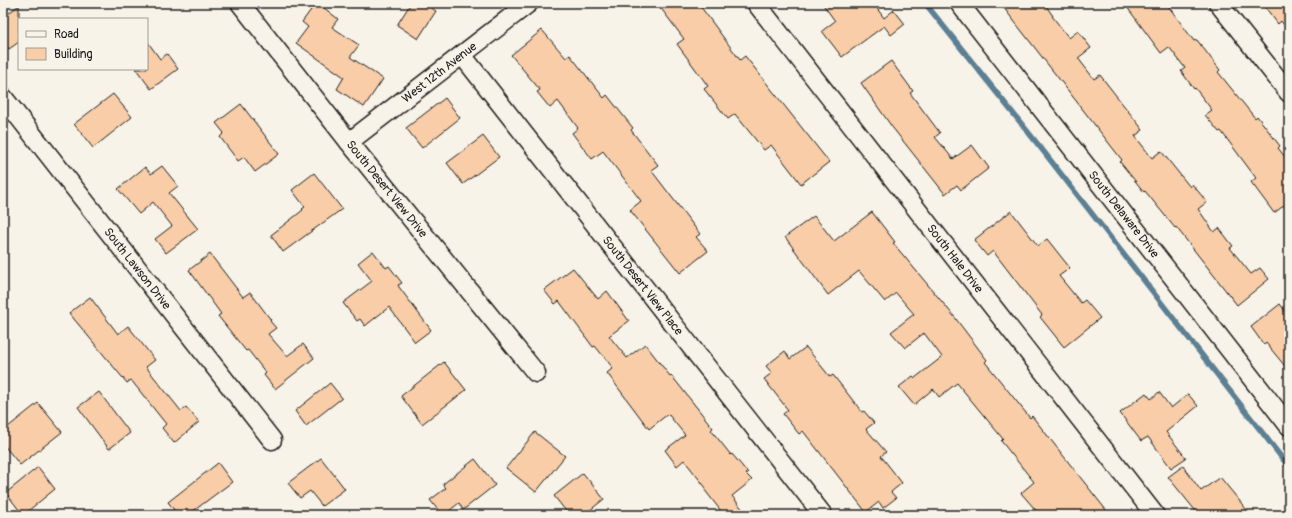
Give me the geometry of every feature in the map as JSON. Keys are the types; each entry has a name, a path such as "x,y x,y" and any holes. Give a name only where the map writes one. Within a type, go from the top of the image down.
{"street":[{"name":"South Desert View Drive","path":"240,3 349,142 536,373"},
{"name":"West 12th Avenue","path":"349,142 529,3"},
{"name":"South Hale Drive","path":"756,3 1155,515"},
{"name":"South Delaware Drive","path":"959,3 1289,426"},
{"path":"1218,3 1289,93"},
{"name":"South Desert View Place","path":"462,55 823,515"},
{"name":"South Lawson Drive","path":"3,97 272,440"}],"building":[{"path":"316,3 338,19 332,27 359,45 350,57 383,79 364,107 337,89 344,77 296,43 308,27 302,22"},
{"path":"411,3 424,3 436,11 418,39 397,25"},
{"path":"657,3 698,3 740,60 745,56 829,162 801,184 771,145 764,150 735,114 728,119 704,89 708,86 677,44 684,39"},
{"path":"822,3 873,3 884,18 894,10 905,24 891,35 884,26 842,57 822,31 835,21"},
{"path":"1000,3 1044,3 1069,38 1078,31 1091,48 1078,58 1094,79 1100,75 1143,130 1135,136 1152,158 1161,151 1190,187 1192,184 1207,202 1198,209 1214,232 1219,228 1233,246 1230,248 1251,274 1260,268 1269,279 1237,305 1176,227 1175,228 1120,162 1122,160"},
{"path":"1124,3 1166,3 1194,41 1197,40 1220,70 1218,72 1255,118 1257,116 1280,146 1278,148 1289,162 1289,202 1274,213 1251,182 1256,178 1221,131 1219,132 1205,115 1212,110 1181,71 1185,68 1169,47 1161,53"},
{"path":"1262,3 1289,3 1289,32 1281,21 1278,24"},
{"path":"19,5 18,43 9,49 3,41 3,18"},
{"path":"542,30 566,58 570,55 604,98 607,95 633,128 631,130 658,165 651,170 700,234 696,237 708,251 680,273 630,210 641,201 603,151 592,159 572,133 578,128 558,101 550,108 537,92 540,90 511,55"},
{"path":"148,42 160,59 167,54 178,69 151,89 137,70 148,70"},
{"path":"891,61 913,91 910,93 940,133 935,137 953,159 972,145 989,168 961,190 957,185 945,194 892,127 861,83"},
{"path":"113,94 132,117 93,148 74,124"},
{"path":"445,98 460,118 422,148 406,128"},
{"path":"241,104 279,154 255,172 244,157 238,161 220,137 224,133 216,123"},
{"path":"483,136 499,157 463,184 447,163"},
{"path":"162,166 178,186 169,193 198,229 166,253 155,239 172,226 153,202 139,214 118,189 145,167 151,174"},
{"path":"314,173 342,209 283,252 271,235 303,210 302,209 305,207 292,190"},
{"path":"1011,211 1038,246 1047,239 1070,268 1059,276 1081,303 1085,300 1100,318 1064,347 1040,317 1042,315 993,251 987,256 974,240"},
{"path":"872,212 895,242 893,243 953,315 987,360 985,362 1030,418 1032,416 1110,515 1040,515 1021,493 1034,482 1001,441 1003,439 957,383 939,397 933,389 914,405 899,387 913,376 915,378 942,357 924,333 905,348 891,332 914,314 896,293 885,302 859,271 828,295 785,237 814,216 834,241"},
{"path":"373,251 386,268 389,266 402,283 398,285 399,287 431,330 415,342 389,307 365,326 360,319 357,321 343,303 372,281 358,263"},
{"path":"210,254 243,297 250,292 276,328 268,334 287,356 303,344 314,358 275,389 264,375 266,373 218,316 221,314 189,270"},
{"path":"573,268 598,299 607,291 629,321 609,336 627,358 645,344 713,428 711,430 748,473 746,474 752,480 732,496 747,515 724,515 704,489 706,488 684,460 677,466 665,450 685,435 668,414 649,429 607,373 613,368 595,346 593,347 559,301 555,304 544,290"},
{"path":"90,297 118,334 128,326 155,360 146,367 181,411 186,407 199,422 174,443 162,428 166,424 131,380 127,383 69,313"},
{"path":"1280,304 1289,316 1289,371 1266,343 1264,345 1251,327"},
{"path":"806,347 830,377 833,375 862,412 864,411 874,423 866,429 886,452 881,456 902,483 891,492 896,498 883,508 879,502 866,512 803,431 799,434 783,414 788,410 764,379 772,373 766,366 785,351 790,359"},
{"path":"444,362 466,390 422,424 401,396"},
{"path":"330,383 342,398 306,426 295,411"},
{"path":"99,392 130,433 109,449 78,407"},
{"path":"1159,392 1171,408 1188,394 1198,406 1166,432 1186,458 1171,468 1148,437 1141,441 1120,413 1146,393 1151,399"},
{"path":"38,403 62,432 20,465 3,444 3,431"},
{"path":"535,432 565,456 536,492 506,468"},
{"path":"321,458 345,489 322,506 310,491 300,498 288,483"},
{"path":"475,459 495,485 463,510 459,503 442,515 430,500 446,488 443,484"},
{"path":"218,463 232,482 188,515 178,515 168,502"},
{"path":"1183,466 1201,491 1220,477 1251,515 1199,515 1168,477"},
{"path":"38,467 55,489 23,515 6,493"},
{"path":"583,473 604,499 584,515 569,515 554,496"}],"waterway":[{"path":"925,3 1044,152 1289,467"}]}
